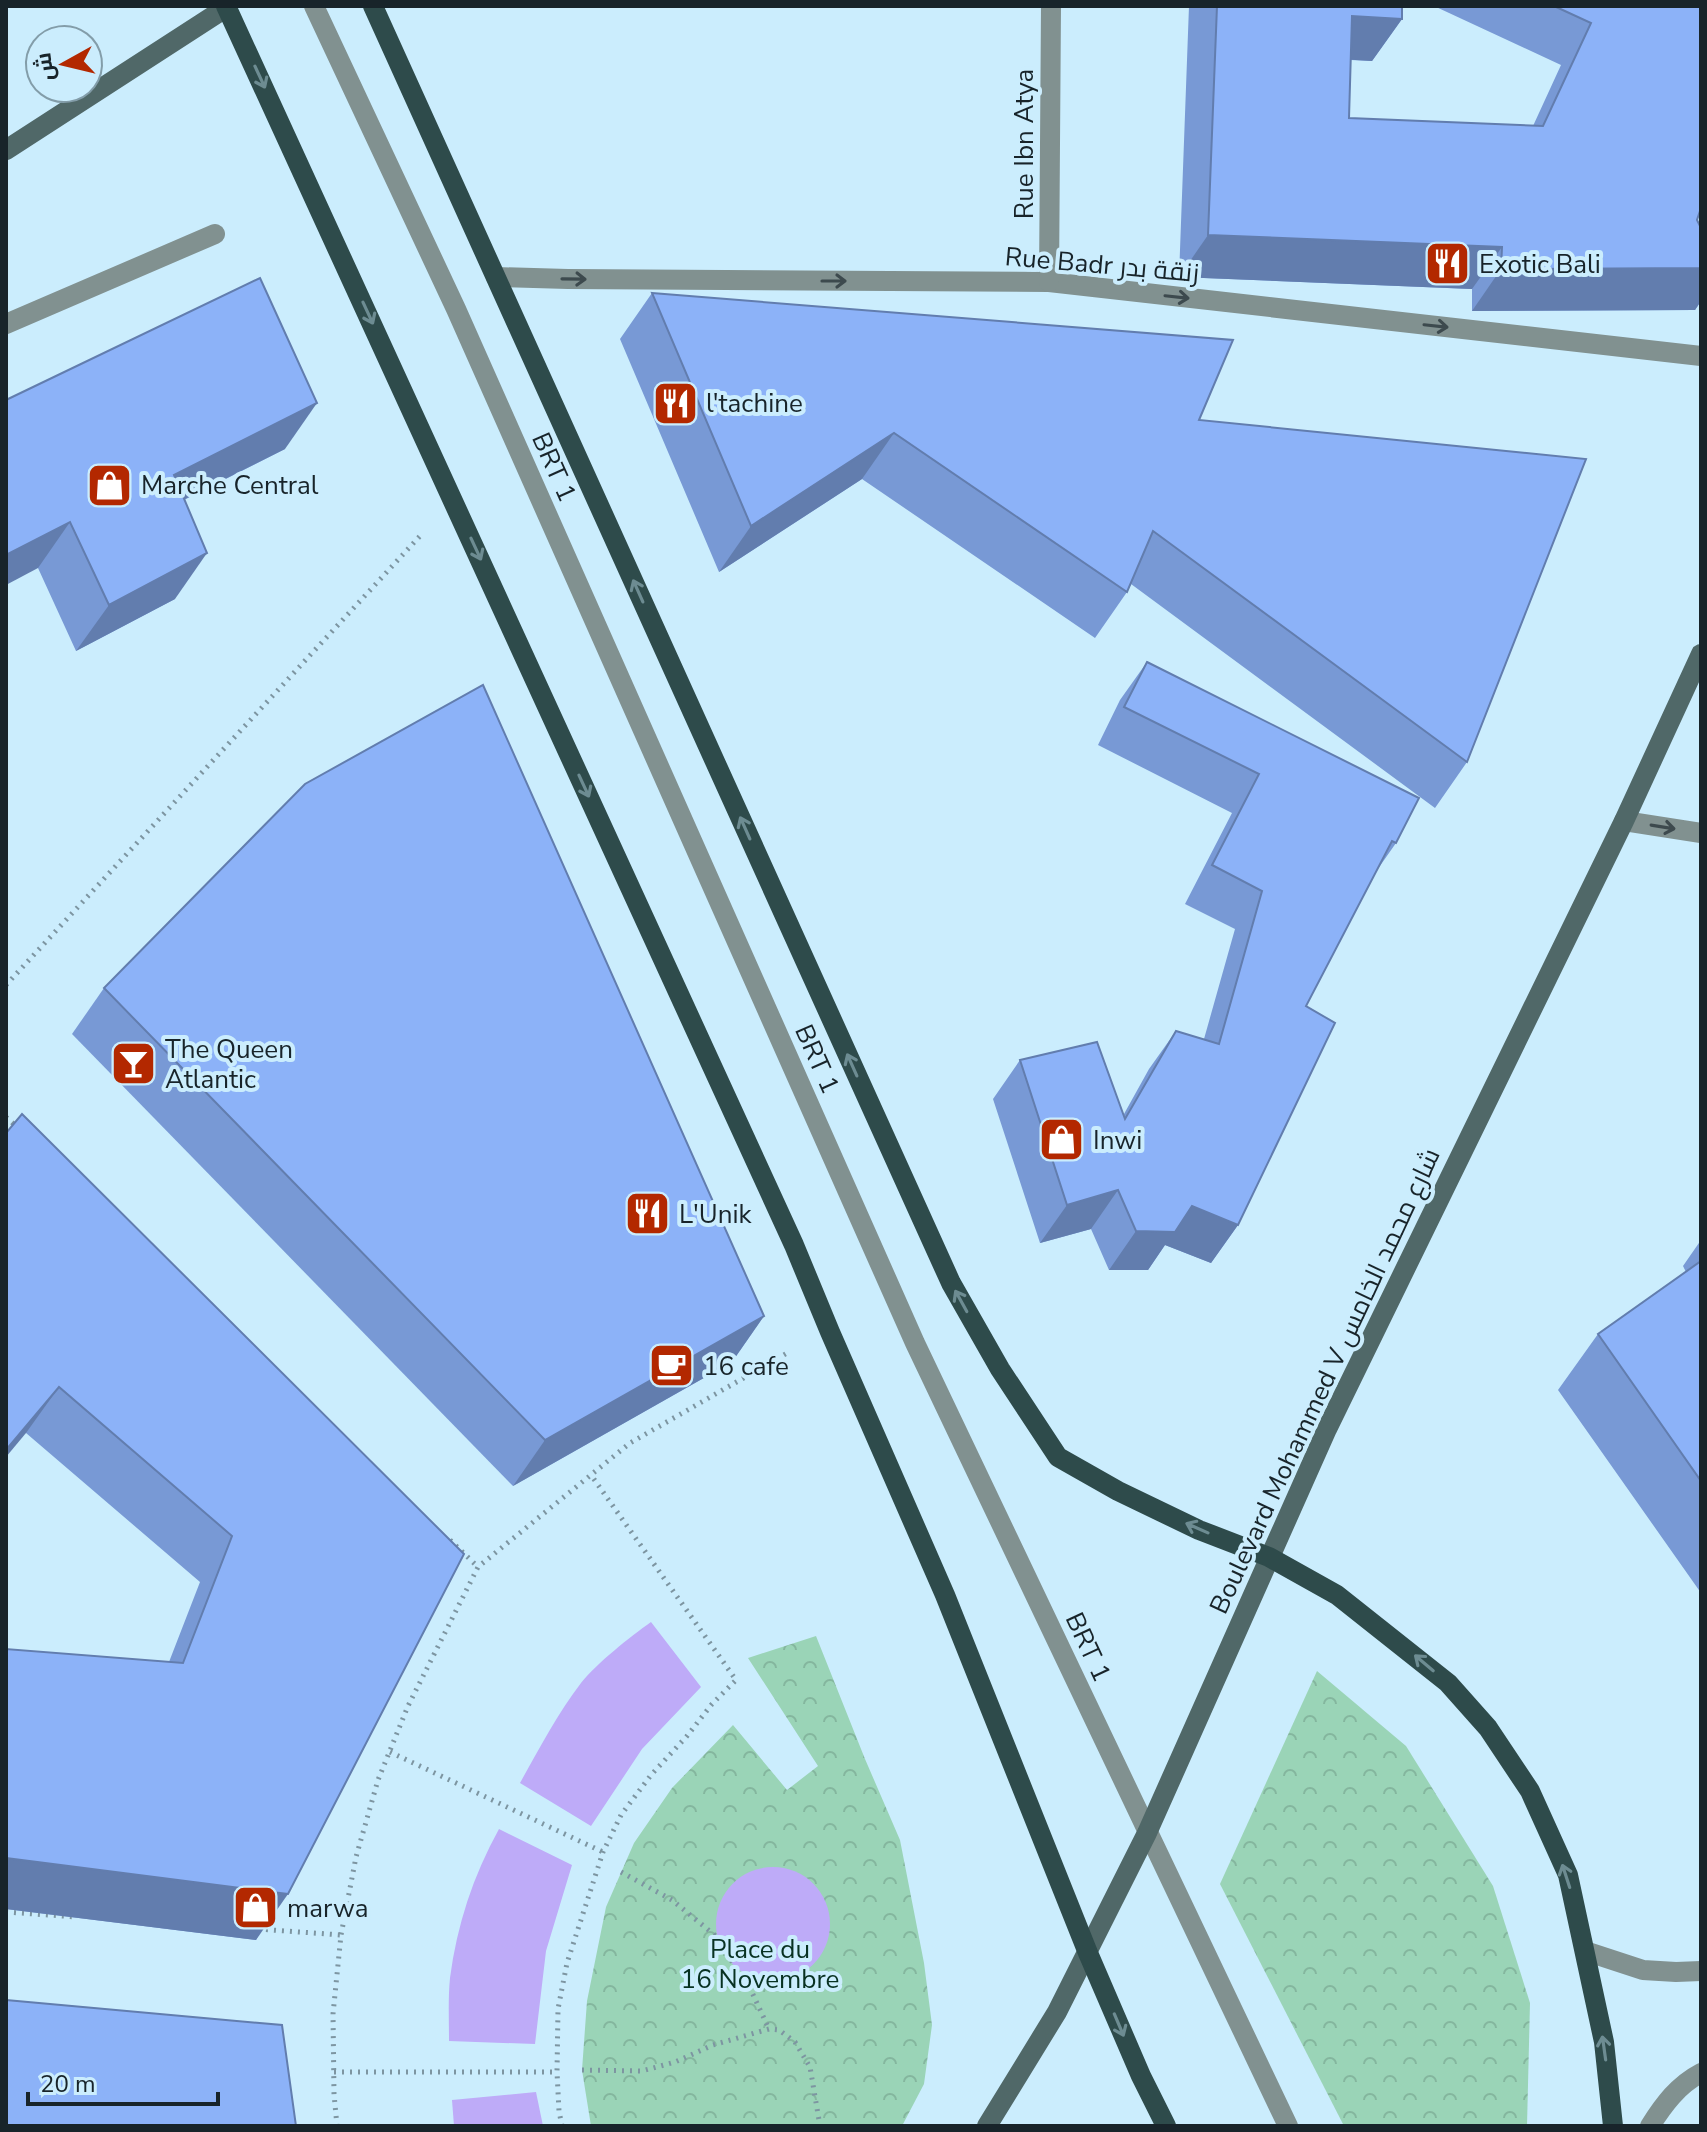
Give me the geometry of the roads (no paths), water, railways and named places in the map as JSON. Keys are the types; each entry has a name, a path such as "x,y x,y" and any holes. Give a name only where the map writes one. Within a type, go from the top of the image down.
{"main road":[{"path":"373,6 951,1283 1000,1369 1058,1457 1118,1491 1199,1530 1269,1557 1337,1595 1448,1683 1488,1728 1530,1791 1568,1875 1604,2042 1613,2126"},
{"path":"6,150 227,7 794,1245 945,1595 1088,1953 1166,2126"},
{"name":"Boulevard Mohammed V شارع محمد الخامس","path":"987,2126 1057,2012 1147,1833 1373,1332 1624,821 1701,654"}],"street":[{"name":"BRT 1","path":"314,6 456,309 915,1343 1288,2126"},
{"name":"Rue Ibn Atya","path":"1049,282 1051,6"},
{"path":"6,324 215,234"},
{"name":"Rue Badr زنقة بدر","path":"496,277 1049,282 1701,356"},
{"path":"1624,821 1701,833"},
{"path":"1585,1951 1643,1970 1701,1971"},
{"path":"1650,2126 1666,2102 1701,2073"}],"place":[{"name":"Exotic Bali","path":"1448,264"},
{"name":"l'tachine","path":"675,403"},
{"name":"Marche Central","path":"110,485"},
{"name":"The Queen Atlantic","path":"134,1064"},
{"name":"Inwi","path":"1062,1140"},
{"name":"L'Unik","path":"648,1214"},
{"name":"16 cafe","path":"672,1366"},
{"name":"marwa","path":"256,1908"}],"park label":[{"name":"Place du 16 Novembre","path":"760,1964"}]}
